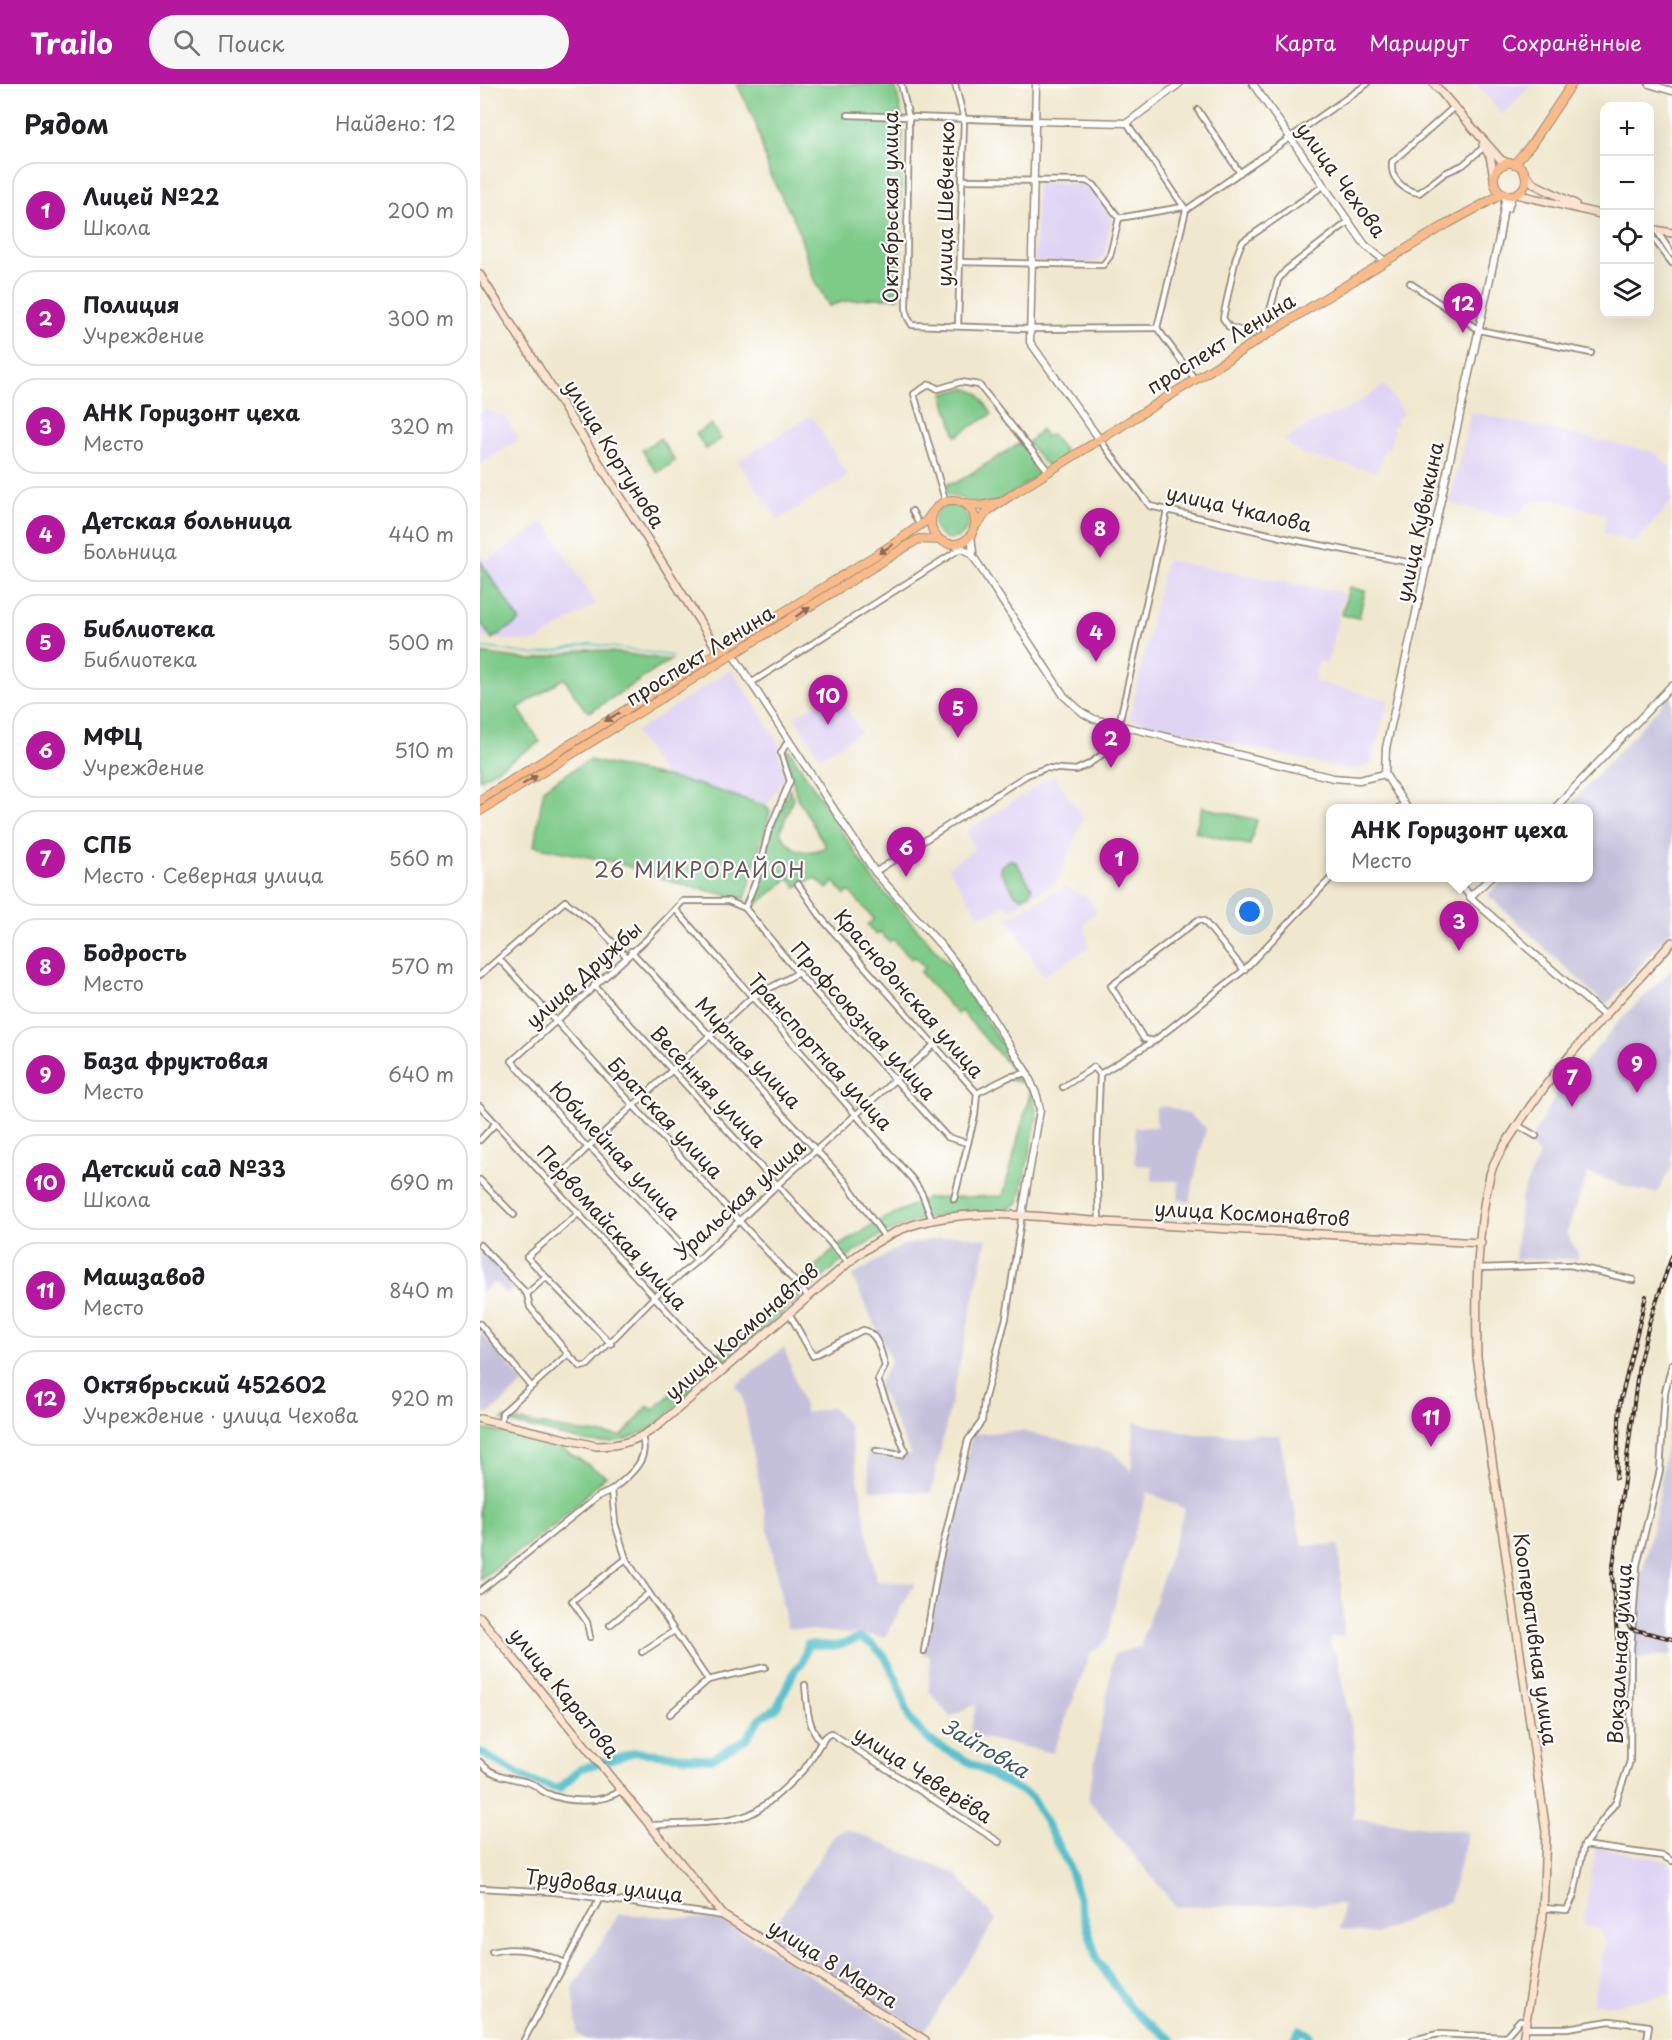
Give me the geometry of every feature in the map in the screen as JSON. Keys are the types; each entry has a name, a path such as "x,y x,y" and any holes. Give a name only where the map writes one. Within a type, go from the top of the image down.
{"main road":[{"path":"1434,84 1501,160 1523,172 1534,184 1586,209"},
{"path":"1494,179 1499,168 1511,164 1531,145 1572,84"},
{"path":"1474,130 1490,156 1494,179 1509,195 1600,213"},
{"path":"1509,195 1525,186 1523,172 1531,145"},
{"name":"проспект Ленина","path":"1447,224 1485,195 1494,179"},
{"name":"проспект Ленина","path":"973,530 989,510 1013,494 1385,261 1447,224 1509,195"},
{"path":"1654,231 1672,232"},
{"name":"улица Кортунова","path":"480,275 719,652"},
{"name":"проспект Ленина","path":"964,502 988,505 1013,494"},
{"path":"945,500 964,502 973,513 973,530 963,541 952,544 940,540 930,525 932,513 945,500"},
{"name":"проспект Ленина","path":"480,800 920,526 932,513"},
{"name":"проспект Ленина","path":"480,811 912,543 928,538 940,540"},
{"path":"728,647 733,655"},
{"path":"719,652 724,660"},
{"name":"Кооперативная улица","path":"1523,2040 1543,1908 1546,1862 1542,1801 1477,1357 1479,1268 1490,1175 1497,1157 1517,1125 1564,1065 1672,942"},
{"name":"улица Космонавтов","path":"480,1419 596,1446 626,1444 642,1437 848,1262 884,1236 903,1227 932,1220 971,1215 1022,1214 1099,1222 1481,1243"},
{"name":"улица Каратова","path":"480,1617 724,1916"},
{"name":"улица 8 Марта","path":"724,1916 925,2040"}],"street":[{"name":"Октябрьская улица","path":"901,84 909,118 906,307 908,320 916,326 958,326"},
{"name":"улица Шевченко","path":"955,84 964,119 958,326"},
{"path":"1029,329 1036,84"},
{"path":"848,115 1127,123 1179,84"},
{"name":"улица Чехова","path":"1253,84 1368,249 1385,261"},
{"path":"1119,218 1185,209 1367,84"},
{"path":"1649,84 1672,92"},
{"path":"1453,108 1392,162 1392,175 1400,184 1416,193 1421,193 1445,173 1462,165 1484,147"},
{"path":"1197,110 1240,173"},
{"path":"1127,123 1185,209 1157,328 1194,378"},
{"path":"962,180 1086,181 1094,185 1119,218"},
{"path":"1253,334 1229,327 1222,318 1239,250 1249,237 1323,186"},
{"name":"улица Кувыкина","path":"1385,774 1386,748 1509,195"},
{"path":"960,262 1103,265 1110,256 1119,218"},
{"path":"1263,338 1278,280 1286,270 1348,222"},
{"path":"1654,233 1672,254"},
{"path":"1654,234 1672,263"},
{"path":"1410,283 1479,330 1591,353"},
{"path":"958,326 1029,329 1157,328"},
{"name":"улица Чкалова","path":"1029,329 1030,342 1147,503 1167,511 1427,566"},
{"path":"945,500 914,394 930,384 938,389 961,382 979,386 1049,472"},
{"path":"912,511 920,526"},
{"path":"875,872 1028,775 1046,768 1076,770 1089,764 1114,746 1117,724 1167,511"},
{"path":"973,530 971,547 978,561 1064,696 1083,713 1117,724 1333,778 1359,780 1385,774 1401,804"},
{"path":"952,544 963,548 978,561"},
{"path":"751,683 963,548"},
{"path":"733,655 875,872 961,971 1027,1073 1037,1096 1040,1110 1006,1318 984,1401 982,1421 968,1440 939,1562 924,1651"},
{"path":"1559,804 1672,685"},
{"path":"676,910 683,901 728,901 745,908 757,878 768,833 790,781 781,753 788,741"},
{"path":"1100,1074 1154,1041 1244,970 1326,882"},
{"path":"1459,882 1470,897 1606,1017"},
{"path":"1470,897 1486,882"},
{"name":"Краснодонская улица","path":"798,884 824,920 977,1093 954,1199"},
{"path":"480,975 561,903 568,902 626,956"},
{"name":"Профсоюзная улица","path":"745,908 798,973 947,1137 967,1143"},
{"name":"улица Дружбы","path":"512,1061 676,910"},
{"name":"Транспортная улица","path":"676,910 913,1180 922,1194 932,1220"},
{"path":"1154,1041 1144,1039 1112,986 1198,920 1204,921 1244,970"},
{"name":"Мирная улица","path":"631,951 861,1199 884,1236"},
{"name":"Братская улица","path":"500,959 809,1297"},
{"path":"552,1184 588,1147 751,998 798,973"},
{"name":"Весенняя улица","path":"594,985 848,1262"},
{"name":"Уральская улица","path":"568,1354 581,1367 588,1365 611,1344 655,1296 697,1261 777,1185 935,1044"},
{"name":"Юбилейная улица","path":"512,1061 588,1147 697,1261"},
{"path":"1063,1087 1094,1067 1100,1074 1096,1149 1099,1222"},
{"path":"977,1093 1009,1077 1027,1073"},
{"name":"Первомайская улица","path":"480,1106 721,1370"},
{"path":"480,1140 496,1123"},
{"path":"1517,1125 1536,1136"},
{"path":"480,1180 514,1215"},
{"path":"579,1213 527,1257 611,1344"},
{"path":"480,1245 527,1294 530,1307 568,1354 502,1413 501,1424"},
{"path":"1479,1268 1581,1266 1634,1280"},
{"path":"527,1294 546,1277"},
{"path":"789,1313 813,1356 863,1330 870,1331 874,1335 885,1366 878,1380 905,1451 901,1455 876,1451"},
{"path":"480,1324 531,1386"},
{"name":"Вокзальная улица","path":"1543,1908 1567,1910 1574,1895 1584,1845 1616,1802 1630,1761 1631,1648 1637,1564 1660,1470 1665,1392 1672,1365"},
{"path":"480,1591 597,1497 612,1490 632,1473 646,1448 642,1437"},
{"path":"612,1490 615,1524 627,1559 708,1680"},
{"path":"590,1637 587,1622 572,1601 627,1559"},
{"path":"610,1624 649,1593"},
{"path":"642,1652 674,1631"},
{"path":"670,1714 708,1680 765,1667"},
{"path":"805,1685 809,1719 814,1734 822,1743"},
{"name":"улица Чеверёва","path":"651,1825 716,1821 744,1817 756,1811 803,1770 822,1743 824,1736 831,1733 999,1842"},
{"path":"480,1762 488,1771 496,1775 533,1784 545,1792 566,1798 604,1800 622,1790"},
{"path":"1584,1845 1664,1856 1672,1861"},
{"name":"Трудовая улица","path":"480,1888 600,1898 724,1916"},
{"path":"524,2040 600,1898"},
{"path":"492,1952 502,1949 529,1951 565,1963"},
{"path":"1413,2040 1438,2034 1500,2038 1511,2032 1520,2020 1526,2025 1567,2028 1610,2021 1649,2026 1647,2040"}],"shaded area":[{"path":"1476,84 1532,84 1503,115"},
{"path":"1037,183 1084,184 1092,188 1111,219 1105,253 1099,260 1092,263 1035,262"},
{"path":"1385,385 1404,414 1396,419 1398,423 1391,427 1394,432 1389,448 1385,448 1377,472 1301,454 1284,440 1318,420 1346,410"},
{"path":"480,408 504,416 519,439 480,465"},
{"path":"1471,412 1657,453 1672,470 1672,501 1635,543 1603,533 1606,515 1553,499 1528,503 1518,515 1504,517 1449,503"},
{"path":"811,415 848,476 778,520 738,461"},
{"path":"545,522 596,604 535,642 480,638 480,553 487,561"},
{"path":"1166,560 1344,593 1327,664 1318,661 1314,681 1388,700 1371,763 1352,771 1129,719"},
{"path":"731,669 779,743 779,753 786,775 766,806 665,777 635,732"},
{"path":"836,692 861,732 820,757 794,717"},
{"path":"1672,693 1672,929 1606,1005 1488,895 1500,882 1593,882 1593,804 1571,804"},
{"path":"1054,775 1083,818 1059,880 1009,910 1005,904 993,913 979,915 948,867 975,849 966,832"},
{"path":"1064,887 1087,897 1097,911 1084,923 1089,948 1043,976 1008,918"},
{"path":"1672,969 1672,1166 1657,1193 1640,1191 1588,1173 1566,1234 1577,1251 1578,1259 1515,1259 1521,1197 1539,1154 1528,1145 1556,1095 1625,1015"},
{"path":"1166,1106 1189,1114 1206,1128 1189,1202 1178,1199 1179,1181 1152,1181 1152,1166 1135,1165 1135,1127 1156,1127 1156,1107"},
{"path":"956,1235 987,1239 931,1493 870,1490 867,1450 911,1455 878,1385 891,1361 852,1276 903,1245"},
{"path":"480,1248 514,1288 506,1295 495,1282 480,1293"},
{"path":"480,1332 524,1383 489,1414 480,1411"},
{"path":"784,1347 806,1413 832,1407 849,1426 876,1581 915,1583 885,1637 787,1628 742,1394 735,1386"},
{"path":"1134,1422 1195,1434 1279,1435 1302,1545 1339,1545 1344,1636 1331,1637 1330,1644 1337,1657 1355,1744 1353,1818 1468,1832 1450,1901 1376,1934 1340,1929 1343,1904 1176,1907 1088,1799 1114,1654 1140,1647 1185,1509 1147,1492 1118,1589 1108,1639 1091,1652 1053,1753 970,1735 976,1704 950,1717 929,1691 930,1655 923,1654 972,1434 1022,1431 1113,1452 1132,1472"},
{"path":"1668,1428 1672,1428 1672,1654 1634,1659 1638,1591 1658,1503"},
{"path":"847,1829 956,1874 996,1920 924,2032 769,1935 835,1834"},
{"path":"1596,1847 1667,1861 1672,1866 1671,1994 1614,2005 1592,2003 1606,1943 1599,1929 1583,1925"},
{"path":"619,1914 721,1920 915,2040 587,2040 577,2034 573,1988"}],"green space":[{"path":"737,84 895,84 903,120 899,298 863,299 829,306 814,280 796,223 770,175 755,121"},
{"path":"965,388 978,393 992,414 956,436 943,394"},
{"path":"711,424 721,439 706,449 696,434"},
{"path":"1041,429 1046,437 1051,434 1069,456 1051,467 1044,463 1028,443"},
{"path":"660,438 675,461 657,473 642,450"},
{"path":"1020,443 1040,466 1042,473 991,503 979,504 948,496 945,489 949,483 956,483"},
{"path":"951,505 963,510 968,522 963,534 951,539 939,534 934,522 939,510"},
{"path":"481,562 520,621 492,639 480,622"},
{"path":"1349,587 1365,591 1359,618 1342,615"},
{"path":"588,649 671,660 590,712 583,707 564,678 518,708 540,742 480,780 480,653 532,660"},
{"path":"785,750 790,751 873,880 952,968 1032,1090 1037,1117 1019,1202 1005,1211 926,1218 906,1224 872,1240 837,1265 653,1427 637,1435 614,1442 589,1442 502,1420 504,1418 580,1432 622,1436 648,1406 653,1410 837,1247 877,1222 927,1198 1003,1196 1030,1093 1024,1083 1003,1078 1012,1069 961,1011 957,1014 920,972 925,968 914,956 911,959 893,939 889,942 880,932 876,935 867,925 874,919 849,891 845,895 834,882 827,889 816,878 796,887 789,878 749,911 747,909 760,879 770,835 790,789 793,799 780,832 784,839 800,850 812,851 826,847 797,797"},
{"path":"589,760 697,784 766,806 770,812 745,899 679,884 618,863 534,846 544,788"},
{"path":"1202,807 1257,820 1250,845 1195,832"},
{"path":"1010,860 1015,861 1032,888 1029,894 1021,898 1015,894 1000,870 1001,866"},
{"path":"480,1429 547,1439 606,1476 555,1525 480,1579"}],"waterway":[{"path":"480,647 535,655 590,644 673,656"},
{"name":"Зайтовка","path":"480,1752 530,1781 559,1789 580,1769 635,1752 711,1759 746,1739 762,1716 776,1709 796,1668 802,1663 808,1644 834,1646 860,1638 872,1644 885,1657 896,1678 910,1720 929,1740 1032,1797 1069,1866 1097,1960 1132,2010 1172,2040"},
{"name":"Зайтовка","path":"1294,2040 1299,2030 1309,2034 1309,2040"}],"railway":[{"path":"1624,1723 1612,1574 1639,1364 1650,1320 1672,1256"},
{"path":"1616,1478 1620,1403 1646,1296"},
{"path":"1616,1610 1632,1629 1672,1639"}],"place":[{"name":"Октябрьский 452602","path":"1463,333"},
{"name":"Бодрость","path":"1100,558"},
{"name":"Детская больница","path":"1096,662"},
{"name":"Детский сад №33","path":"828,725"},
{"name":"Библиотека","path":"958,738"},
{"name":"Полиция","path":"1111,768"},
{"name":"МФЦ","path":"906,877"},
{"name":"Лицей №22","path":"1119,888"},
{"name":"АНК Горизонт цеха","path":"1459,951"},
{"name":"База фруктовая","path":"1637,1093"},
{"name":"СПБ","path":"1572,1107"},
{"name":"Машзавод","path":"1431,1447"}],"district":[{"name":"26 МИКРОРАЙОН","path":"700,871"}]}
